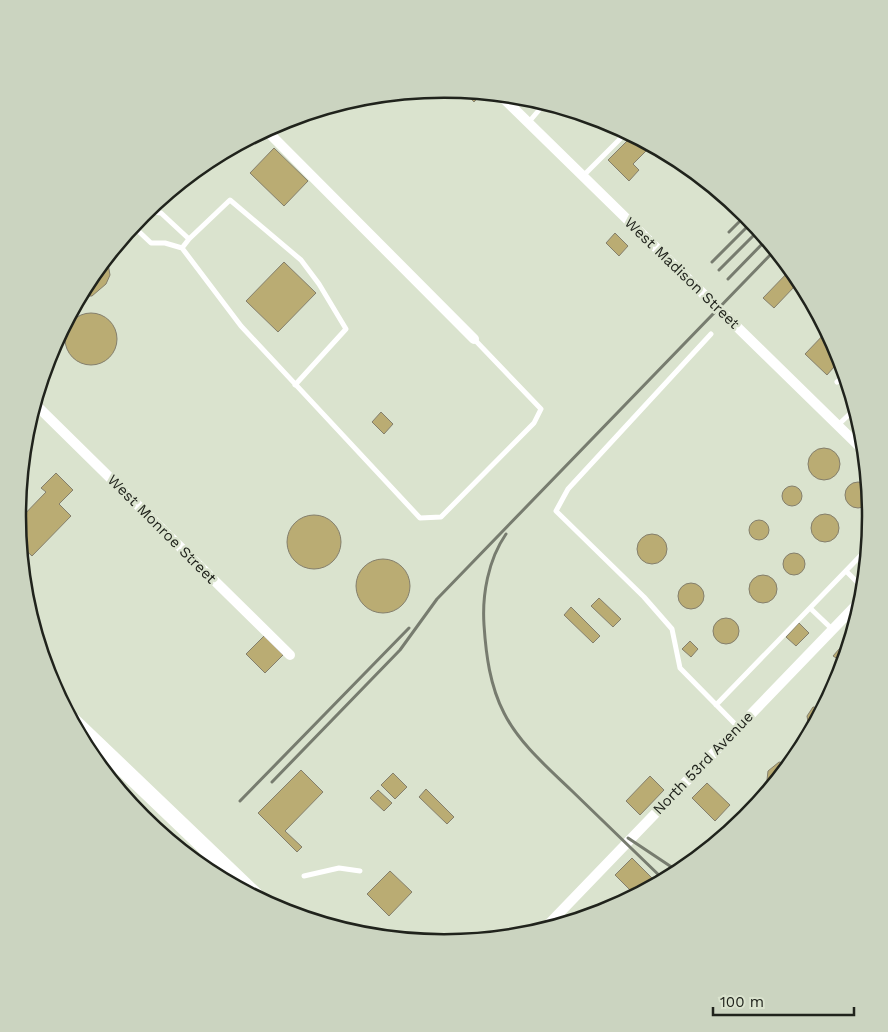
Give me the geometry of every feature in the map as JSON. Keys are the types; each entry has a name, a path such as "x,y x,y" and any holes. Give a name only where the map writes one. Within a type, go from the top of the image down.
{"main road":[{"path":"90,737 240,881"}],"street":[{"name":"West Madison Street","path":"508,103 855,442"},
{"path":"271,136 474,339"},
{"name":"West Monroe Street","path":"40,410 290,655"},
{"name":"North 53rd Avenue","path":"553,920 851,610"}],"lane":[{"path":"528,123 540,109"},
{"path":"583,176 621,138"},
{"path":"182,248 230,200 300,260 319,284 346,330 295,384"},
{"path":"158,213 161,213 189,239"},
{"path":"139,232 151,243 165,243 182,248 241,326 420,518 441,516 534,423 541,409 474,339"},
{"path":"711,334 568,489 556,511 644,597 672,629 680,668 738,727"},
{"path":"838,426 849,414"},
{"path":"716,706 860,556"},
{"path":"846,571 856,581"},
{"path":"810,608 832,630"},
{"path":"304,876 339,868 360,871"}],"building":[{"path":"628,140 647,150 633,164 639,170 629,181 608,160"},
{"path":"274,148 308,181 284,206 250,173"},
{"path":"615,233 628,246 619,256 606,243"},
{"path":"284,262 316,293 278,332 246,301"},
{"path":"109,268 110,275 106,284 92,296 89,296"},
{"path":"785,275 793,288 774,308 763,298"},
{"path":"86,313 96,313 106,317 113,324 117,334 117,344 113,354 106,361 96,365 86,365 76,361 69,354 65,344 65,340 77,317"},
{"path":"822,337 834,367 827,375 805,354"},
{"path":"381,412 393,424 384,434 372,422"},
{"path":"824,448 835,453 840,464 835,475 824,480 813,475 808,464 813,453"},
{"path":"56,473 73,490 59,504 71,516 32,556 28,552 26,513 46,492 41,488"},
{"path":"860,482 862,507 858,508 849,504 845,495 849,486"},
{"path":"792,486 799,489 802,496 799,503 792,506 785,503 782,496 785,489"},
{"path":"825,514 835,518 839,528 835,538 825,542 815,538 811,528 815,518"},
{"path":"314,515 324,517 333,523 339,532 341,542 339,552 333,561 324,567 314,569 304,567 295,561 289,552 287,542 289,532 295,523 304,517"},
{"path":"759,520 766,523 769,530 766,537 759,540 752,537 749,530 752,523"},
{"path":"652,534 663,538 667,549 663,560 652,564 641,560 637,549 641,538"},
{"path":"790,553 798,553 805,560 805,568 798,575 790,575 783,568 783,560"},
{"path":"383,559 393,561 402,567 408,576 410,586 408,596 402,605 393,611 383,613 373,611 364,605 358,596 356,586 358,576 364,567 373,561"},
{"path":"763,575 773,579 777,589 773,599 763,603 753,599 749,589 753,579"},
{"path":"691,583 701,586 704,596 701,606 691,609 681,606 678,596 681,586"},
{"path":"599,598 621,619 613,627 591,606"},
{"path":"571,607 600,636 593,643 564,615"},
{"path":"726,618 736,621 739,631 736,641 726,644 716,641 713,631 716,621"},
{"path":"799,623 809,633 796,646 786,637"},
{"path":"264,636 283,655 265,673 246,654"},
{"path":"690,641 698,649 691,657 682,649"},
{"path":"841,647 837,658 833,656"},
{"path":"813,707 816,707 808,721 807,716"},
{"path":"779,762 781,762 767,780 768,771"},
{"path":"301,770 323,792 285,831 302,847 297,852 258,813"},
{"path":"393,773 407,787 395,799 381,785"},
{"path":"650,776 664,790 640,815 626,801"},
{"path":"707,783 730,805 715,821 692,798"},
{"path":"426,789 454,817 447,824 419,797"},
{"path":"378,790 392,803 384,811 370,798"},
{"path":"632,858 652,878 630,890 615,875"},
{"path":"390,871 412,892 389,916 367,894"}],"railway":[{"path":"729,232 739,222"},
{"path":"712,262 746,228"},
{"path":"719,270 753,236"},
{"path":"728,279 761,245"},
{"path":"272,782 400,650 437,599 770,255"},
{"path":"506,534 491,566 484,602 484,625 488,659 499,703 510,724 534,754 658,875"},
{"path":"240,801 409,628"},
{"path":"628,838 671,866"}]}
